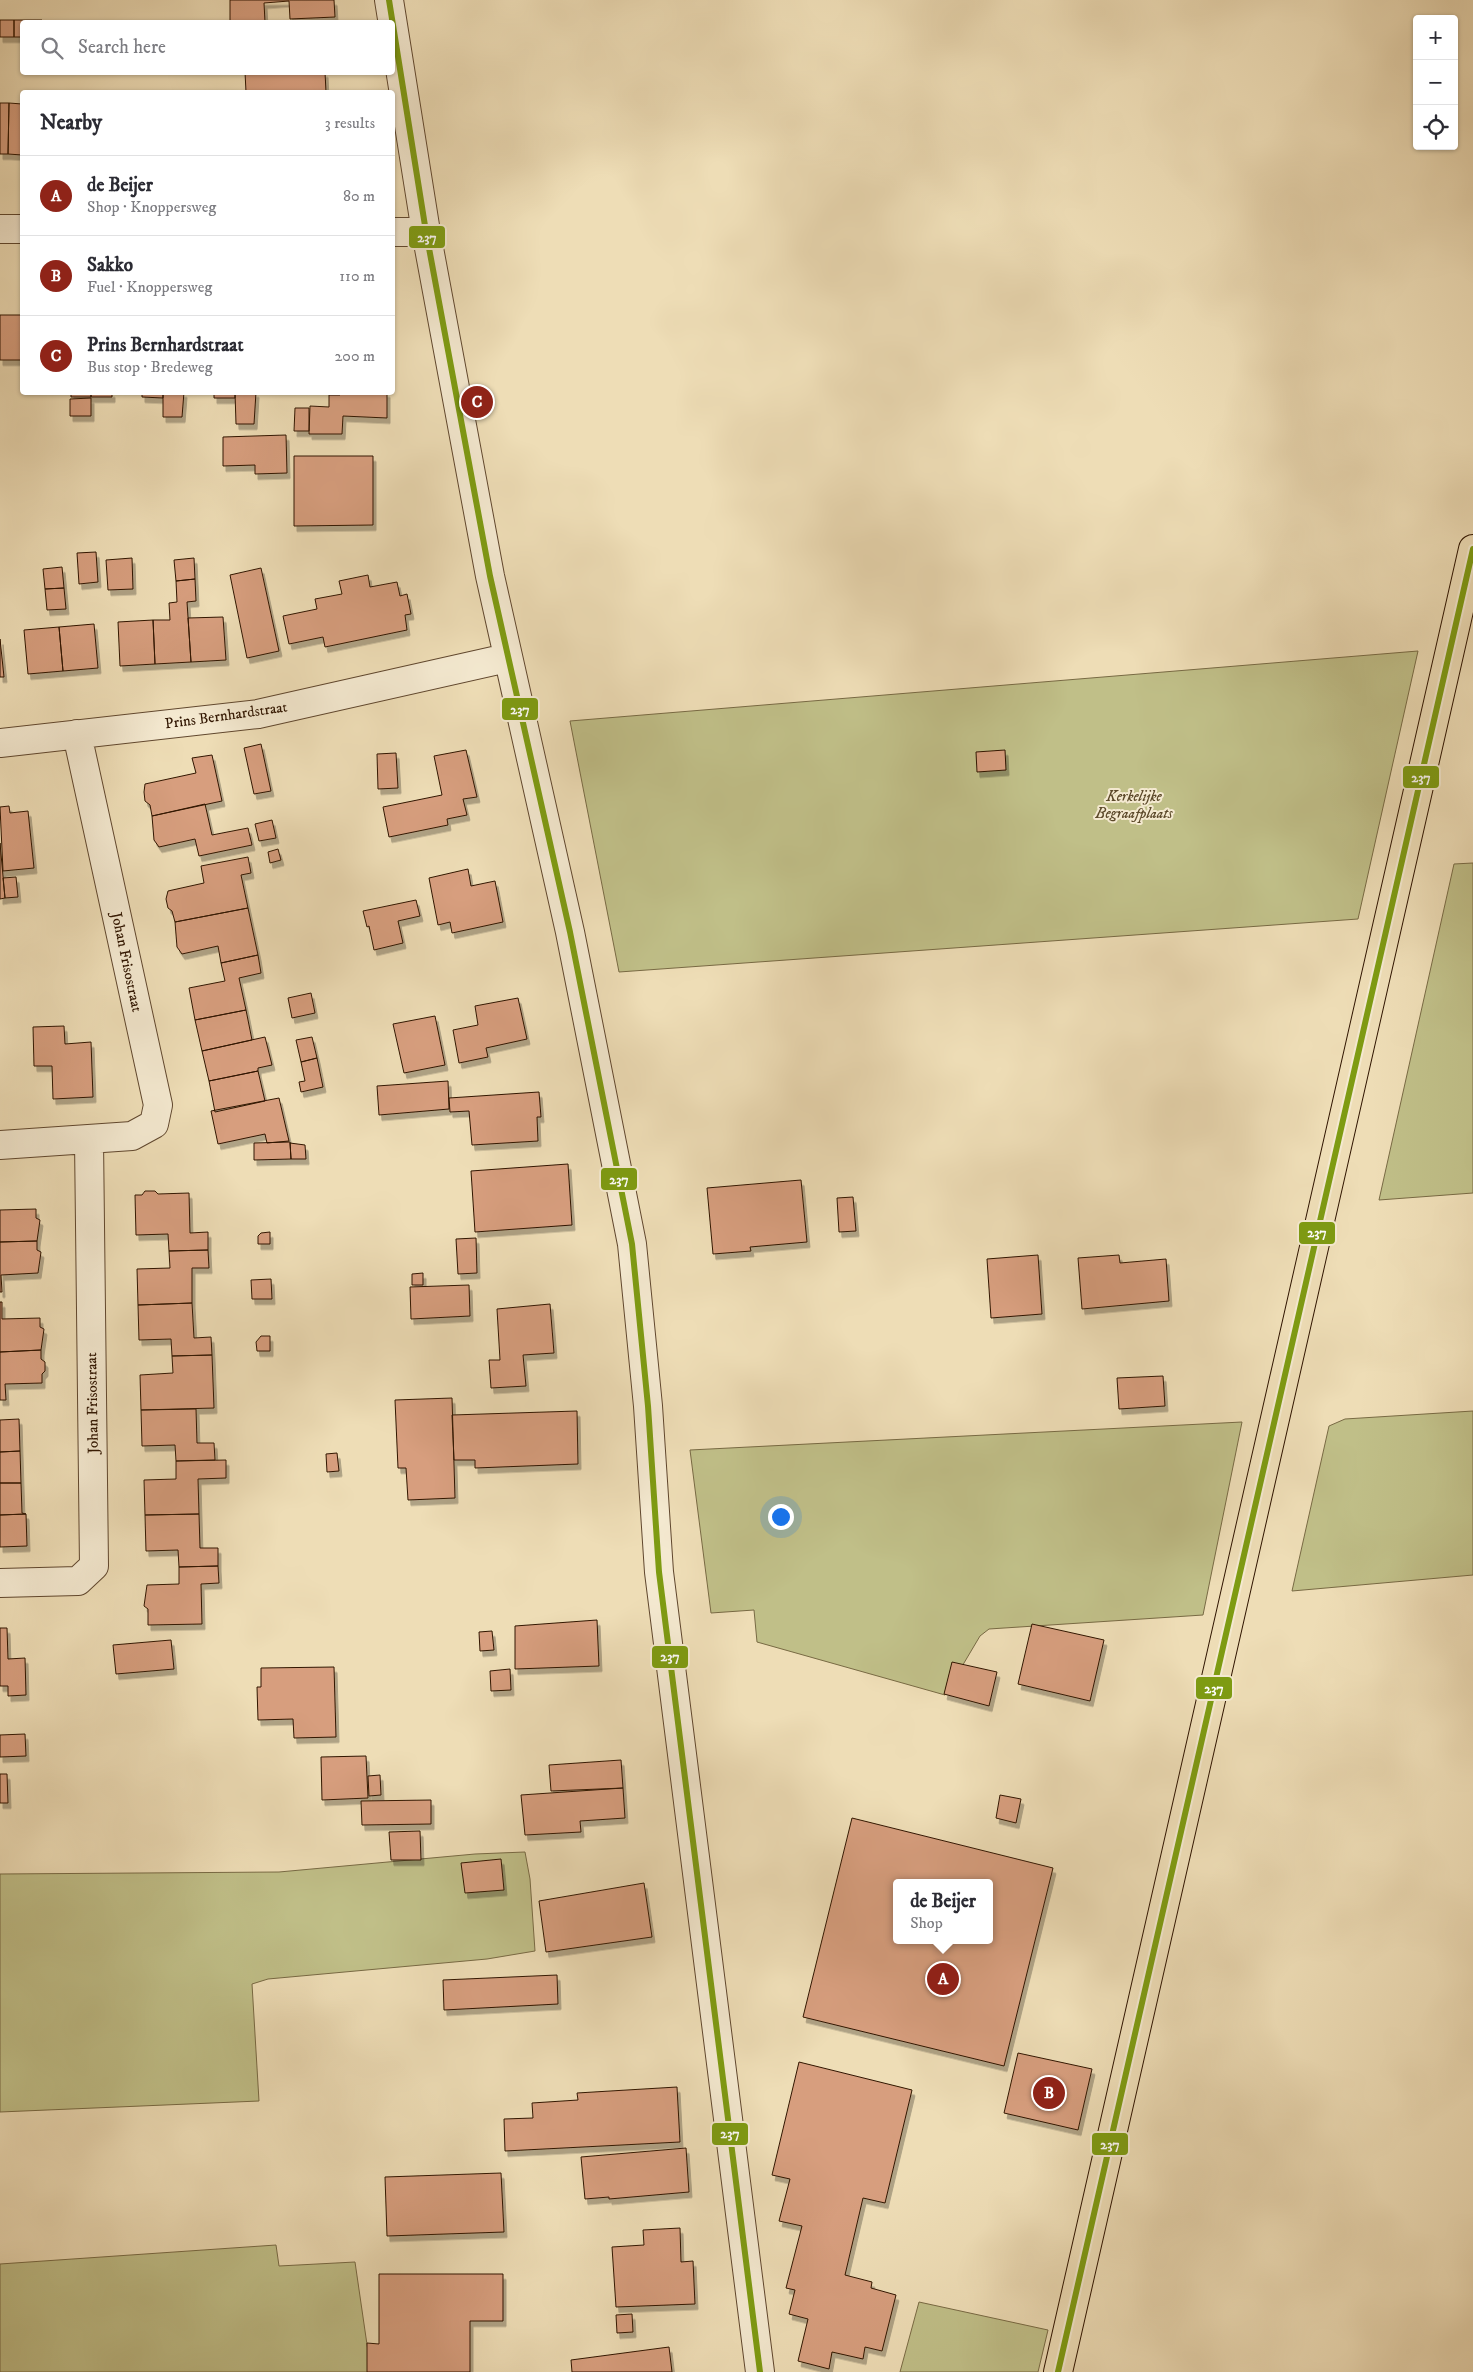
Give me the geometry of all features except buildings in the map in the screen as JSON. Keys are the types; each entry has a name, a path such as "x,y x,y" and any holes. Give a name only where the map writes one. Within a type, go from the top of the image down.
{"main road":[{"path":"1058,2372 1473,549"}],"street":[{"path":"390,0 393,20"},
{"path":"395,32 426,232 490,576 570,932 632,1244 648,1406 659,1572 760,2372"},
{"path":"0,229 20,230"},
{"path":"395,232 426,232"},
{"name":"Prins Bernhardstraat","path":"0,743 258,714 507,658"},
{"name":"Johan Frisostraat","path":"0,1145 132,1136 154,1124 158,1105 78,734"},
{"name":"Johan Frisostraat","path":"0,1583 78,1581 94,1566 89,1140"}],"green space":[{"name":"Kerkelijke Begraafplaats","path":"1418,651 1358,919 619,972 570,721"},
{"path":"1473,863 1473,1193 1379,1200 1454,864"},
{"path":"1473,1411 1473,1575 1292,1591 1329,1426 1345,1419"},
{"path":"1242,1422 1203,1615 989,1629 980,1636 945,1695 757,1642 754,1610 711,1613 690,1450"},
{"path":"525,1852 530,1879 535,1951 487,1959 268,1979 252,1984 259,2101 0,2112 0,1874 279,1872 475,1854"},
{"path":"276,2245 279,2266 355,2262 371,2372 0,2372 0,2264"},
{"path":"919,2302 1048,2330 1038,2372 900,2372"}],"transit line":[{"name":"237","path":"389,0 392,20"},
{"name":"237","path":"395,38 426,232 490,576 570,932 632,1244 648,1406 659,1572 760,2372"},
{"name":"237","path":"1058,2372 1473,549"}],"place":[{"name":"Prins Bernhardstraat","path":"477,402"},
{"name":"de Beijer","path":"943,1979"},
{"name":"Sakko","path":"1049,2093"}]}
